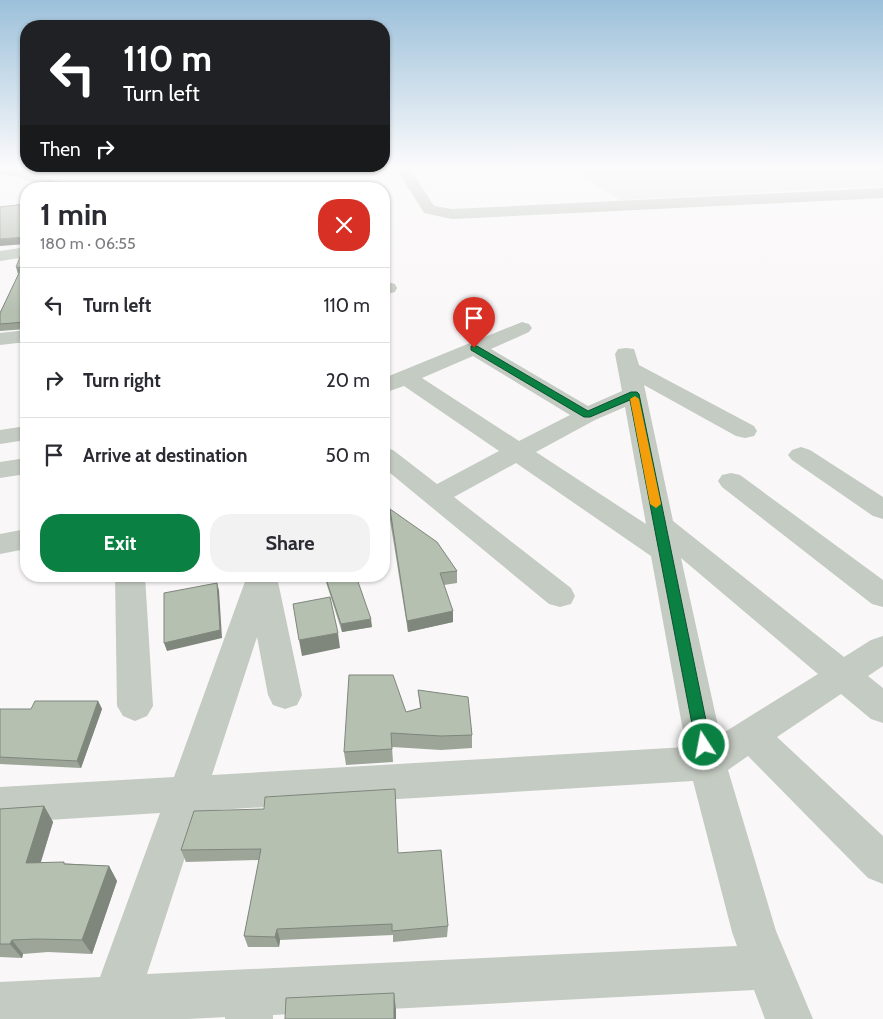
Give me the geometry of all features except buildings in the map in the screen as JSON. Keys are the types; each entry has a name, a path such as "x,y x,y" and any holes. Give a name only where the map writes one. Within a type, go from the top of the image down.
{"street":[{"path":"0,256 20,253"},
{"path":"395,381 522,328"},
{"path":"0,339 20,337"},
{"path":"474,348 587,415"},
{"path":"434,496 587,415 629,372"},
{"path":"629,372 744,431"},
{"path":"629,372 707,763 754,932 789,1019"},
{"path":"395,381 663,538 844,675 883,708"},
{"path":"0,437 20,433"},
{"path":"801,455 883,510"},
{"path":"390,460 560,596"},
{"path":"0,470 20,467"},
{"path":"731,481 883,596"},
{"path":"0,544 20,540"},
{"path":"130,582 135,706"},
{"path":"109,1019 260,582"},
{"path":"263,582 285,695"},
{"path":"0,805 707,763 883,649"},
{"path":"751,735 883,864"},
{"path":"0,1005 249,1006 768,967"}],"slow traffic":[{"path":"635,399 656,504"}],"route":[{"path":"474,348 587,415 634,394 704,745"}]}
